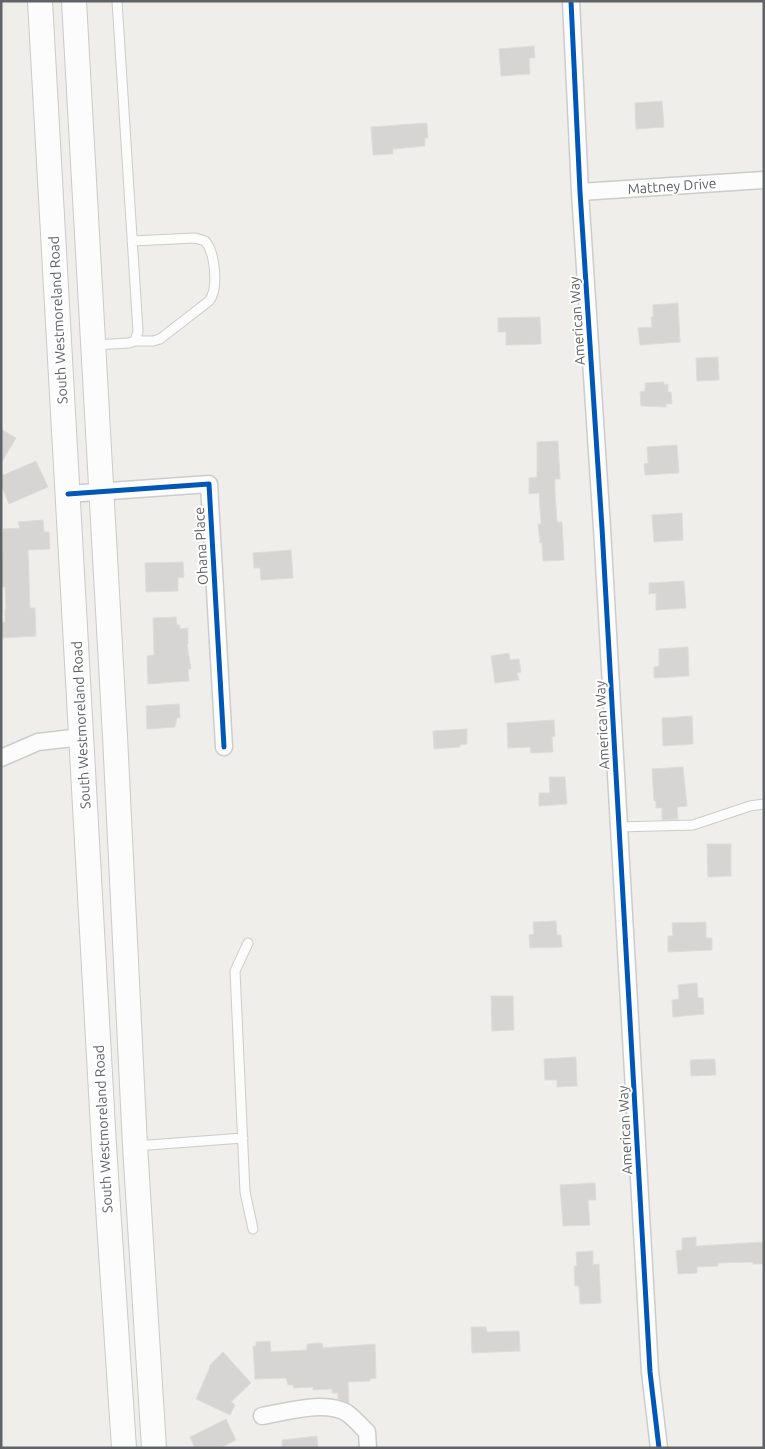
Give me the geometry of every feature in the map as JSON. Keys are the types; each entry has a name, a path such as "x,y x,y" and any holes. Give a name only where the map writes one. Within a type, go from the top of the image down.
{"main road":[{"name":"South Westmoreland Road","path":"40,1 104,1146 124,1448"},
{"path":"74,1 116,736 135,1146 154,1448"},
{"path":"59,330 92,337"},
{"path":"82,737 116,736"},
{"path":"104,1146 135,1146"}],"street":[{"name":"American Way","path":"571,1 580,192 602,528 650,1372 659,1448"},
{"name":"Mattney Drive","path":"580,192 764,180"},
{"name":"Ohana Place","path":"68,494 209,484 224,747"},
{"path":"1,758 38,742 82,737"},
{"path":"262,1416 307,1408 332,1408 347,1413 367,1432 368,1448"}],"lane":[{"path":"117,1 138,331 135,340"},
{"path":"92,337 129,343 135,340 153,341 160,339 209,301 214,292 213,253 208,244 200,239 132,241"},
{"path":"619,827 693,825 750,806 764,804"},
{"path":"248,943 235,971 245,1192 254,1229"},
{"path":"135,1146 243,1138"}],"building":[{"path":"534,46 535,58 529,58 530,74 501,76 499,49"},
{"path":"662,101 664,127 636,129 635,103"},
{"path":"427,123 428,138 425,138 425,146 393,149 393,154 373,155 371,127"},
{"path":"678,303 680,342 640,345 638,328 652,327 653,305"},
{"path":"540,317 541,344 506,345 506,332 498,332 498,318"},
{"path":"718,357 719,380 697,381 696,358"},
{"path":"664,382 664,385 668,384 668,392 671,392 672,404 666,404 666,407 641,406 640,392 645,391 645,383"},
{"path":"1,429 16,438 1,463"},
{"path":"558,441 560,479 555,479 555,492 557,522 562,522 564,560 543,561 538,524 541,524 539,493 529,494 529,478 537,477 537,442"},
{"path":"677,445 679,473 645,475 644,464 648,463 647,447"},
{"path":"36,461 48,487 9,504 1,485 1,476"},
{"path":"682,513 683,540 654,542 652,515"},
{"path":"43,520 44,532 49,532 50,549 28,550 30,608 35,608 36,636 1,638 1,622 5,622 6,609 5,587 2,587 1,578 3,529 20,528 18,522"},
{"path":"291,550 293,578 261,580 260,568 254,568 253,553"},
{"path":"183,562 184,577 178,578 178,591 146,592 145,563"},
{"path":"684,581 686,608 656,610 656,593 649,594 649,583"},
{"path":"176,617 177,625 180,625 180,629 188,628 187,645 191,669 188,669 189,681 148,684 147,656 154,655 153,618"},
{"path":"688,647 689,676 654,678 654,667 659,666 659,649"},
{"path":"509,653 510,660 519,659 521,672 517,673 519,680 495,683 491,656"},
{"path":"179,704 180,718 177,718 175,727 147,729 146,706"},
{"path":"692,716 693,744 663,746 662,718"},
{"path":"554,720 553,752 531,753 530,747 508,748 507,723"},
{"path":"467,729 467,744 460,745 460,747 434,749 433,731"},
{"path":"683,767 687,806 677,807 678,819 662,820 662,808 656,808 656,801 654,801 652,769"},
{"path":"549,777 565,777 567,804 539,806 539,793 550,793"},
{"path":"707,844 731,844 731,876 708,877"},
{"path":"556,921 557,935 561,935 562,947 530,948 529,935 534,934 533,922"},
{"path":"706,922 706,938 712,938 712,950 668,952 668,936 673,936 672,923"},
{"path":"697,983 698,998 703,998 704,1014 673,1017 672,1000 679,999 678,985"},
{"path":"491,996 513,996 514,1030 492,1031"},
{"path":"576,1057 577,1086 557,1087 557,1080 545,1080 544,1059"},
{"path":"715,1059 716,1075 691,1076 690,1060"},
{"path":"595,1183 596,1200 588,1200 590,1225 563,1226 560,1185"},
{"path":"696,1237 696,1246 764,1242 764,1264 753,1264 753,1262 718,1263 718,1266 697,1267 697,1273 678,1274 676,1251 682,1250 682,1238"},
{"path":"593,1251 593,1265 599,1264 601,1303 580,1304 579,1286 575,1286 574,1266 577,1266 576,1252"},
{"path":"471,1327 486,1327 487,1332 519,1331 520,1351 472,1353"},
{"path":"270,1341 271,1352 307,1350 307,1344 322,1343 323,1348 375,1344 376,1378 370,1379 370,1381 348,1382 349,1403 338,1399 338,1393 332,1393 332,1389 294,1388 293,1385 288,1385 286,1378 255,1379 253,1346 256,1346 256,1342"},
{"path":"223,1352 251,1383 231,1402 235,1405 230,1415 196,1399 209,1366"},
{"path":"226,1419 236,1440 220,1448 195,1448 190,1437"},
{"path":"317,1436 318,1448 282,1448 282,1440"}],"cycle path":[{"path":"571,1 580,192 602,528 650,1372 659,1448"},
{"path":"68,494 209,484 224,747"}]}
